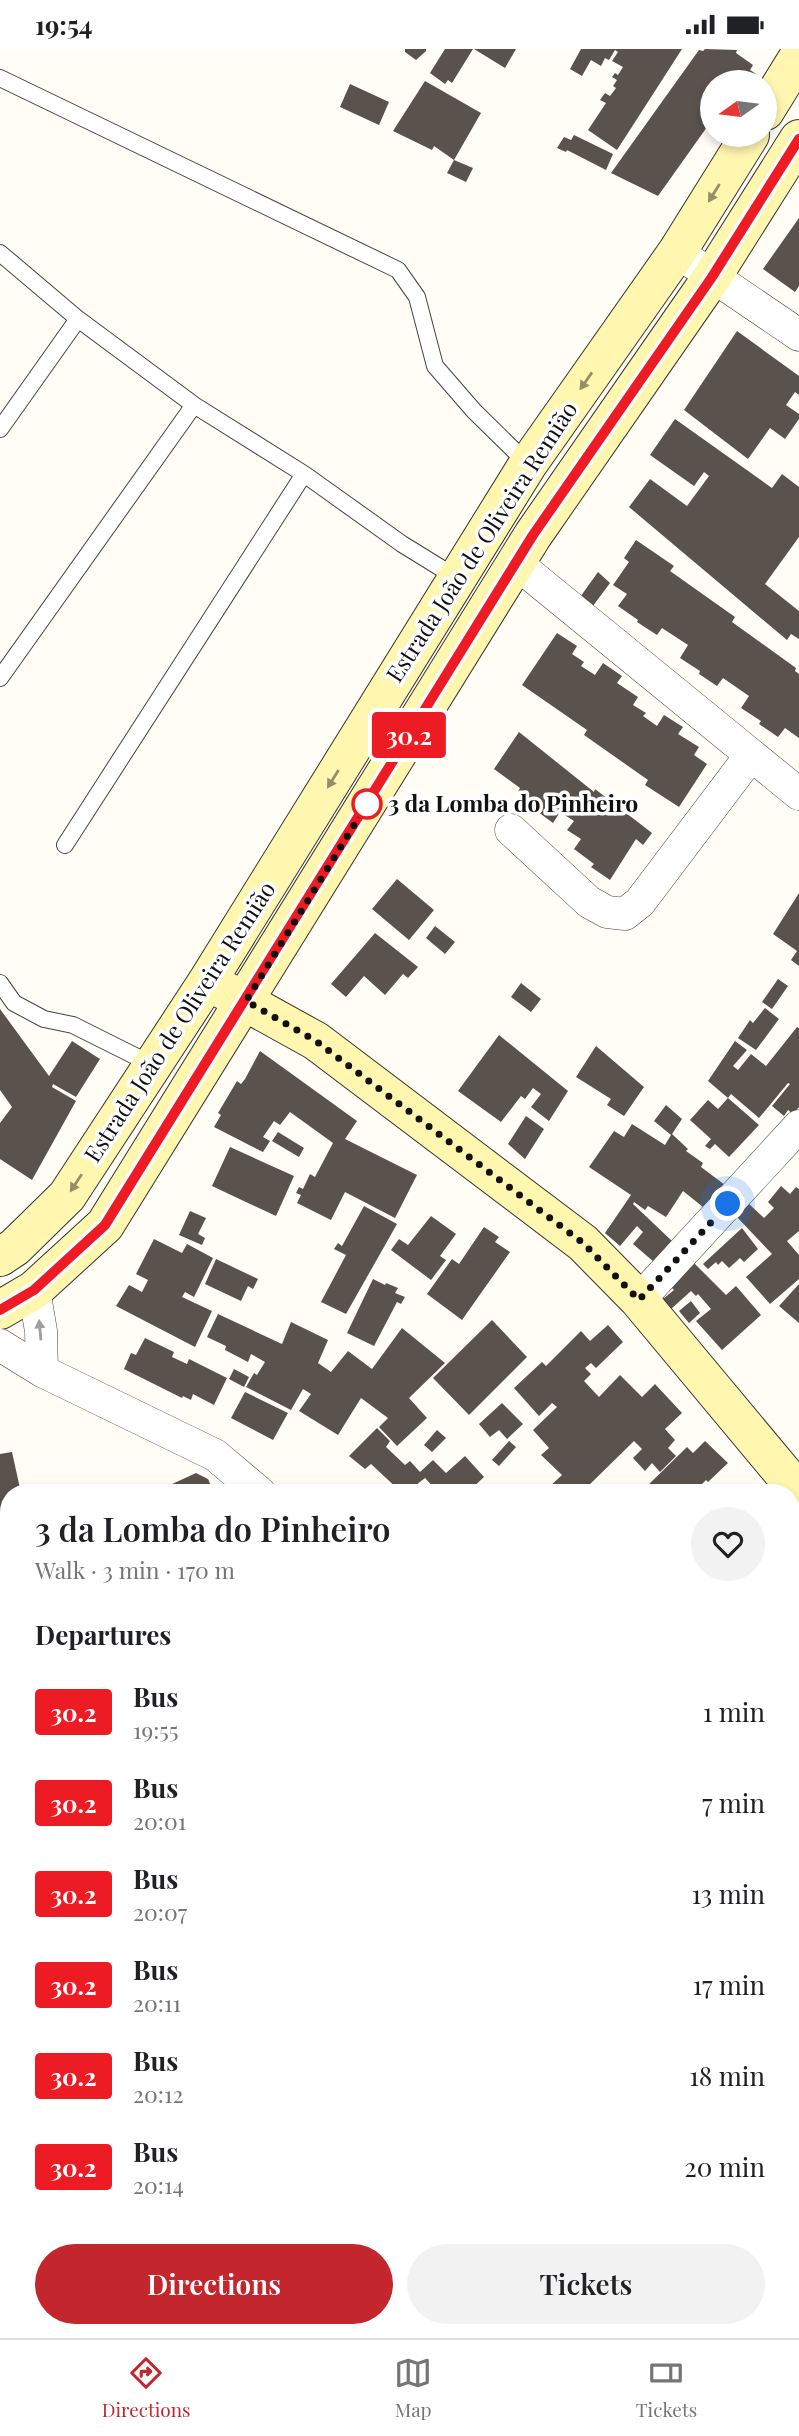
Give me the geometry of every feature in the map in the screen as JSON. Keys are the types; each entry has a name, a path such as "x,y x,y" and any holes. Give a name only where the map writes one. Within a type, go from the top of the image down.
{"main road":[{"path":"777,92 799,56"},
{"name":"Estrada João de Oliveira Remião","path":"0,1310 34,1290 105,1225 516,563 712,277 799,139"},
{"name":"Estrada João de Oliveira Remião","path":"0,1258 15,1247 67,1196 207,982 528,464 677,252 743,147"},
{"path":"207,982 316,1041 572,1235 639,1300 792,1484"}],"street":[{"path":"677,252 799,335"},
{"path":"516,563 799,794"},
{"path":"511,830 589,902 607,912 625,913 640,902 751,755"},
{"path":"639,1300 799,1126"},
{"path":"34,1290 41,1331 42,1371"},
{"path":"0,1345 42,1371 215,1455 249,1484"}],"lane":[{"path":"0,78 398,270 417,297 435,366 474,411 528,464"},
{"path":"0,253 78,319 194,405 304,474 402,544 457,579"},
{"path":"0,429 78,319"},
{"path":"0,678 194,405"},
{"path":"65,845 304,474"},
{"path":"0,983 14,1003 44,1019 73,1025 153,1065"}],"building":[{"path":"405,49 426,51 416,60 405,52"},
{"path":"445,49 473,49 452,83 448,80 445,84 430,73"},
{"path":"474,49 516,49 505,68"},
{"path":"581,49 682,49 617,150 588,130 606,103 600,100 605,93 610,96 616,88 613,86 617,80 612,77 615,73 618,75 623,67 612,61 618,52 615,50 609,60 605,58 601,66 591,60 582,76 570,69"},
{"path":"699,50 737,50 736,53 753,65 750,70 700,70 700,137 658,196 611,173"},
{"path":"425,81 481,113 454,160 434,146 432,150 393,131"},
{"path":"350,84 389,102 379,125 340,107"},
{"path":"574,135 613,154 606,170 567,150 566,152 557,148 564,137 571,140"},
{"path":"454,160 473,168 466,182 447,173"},
{"path":"799,218 799,286 795,292 763,269"},
{"path":"737,331 799,376 799,395 795,392 786,405 799,414 799,419 785,439 770,428 748,459 684,410"},
{"path":"675,419 772,488 782,474 799,487 799,537 765,584 799,611 799,639 791,634 787,640 629,507 650,479 687,506 709,476 704,472 694,486 650,455"},
{"path":"636,540 674,566 670,571 735,617 732,622 796,668 795,671 799,674 799,738 785,728 778,737 759,724 761,721 741,708 749,696 723,678 717,686 699,674 700,671 680,658 688,645 662,628 657,635 618,606 627,594 613,585 629,562 624,558"},
{"path":"598,572 610,583 590,610 578,600"},
{"path":"557,633 577,646 572,654 584,662 581,666 595,675 603,663 622,676 617,683 638,697 633,705 646,713 643,716 657,726 664,715 683,727 678,734 699,747 694,755 707,764 679,807 645,785 648,780 584,735 587,730 522,685"},
{"path":"519,732 594,792 595,789 652,833 643,845 636,839 610,880 591,867 594,864 574,849 581,839 567,830 574,821 560,812 553,823 534,809 536,805 518,792 520,788 494,769"},
{"path":"397,879 434,910 409,940 372,909"},
{"path":"799,893 799,966 791,960 797,951 773,934"},
{"path":"435,926 455,942 445,954 426,938"},
{"path":"375,933 418,967 408,978 403,974 385,995 364,976 346,997 331,984"},
{"path":"778,979 788,986 772,1009 762,1002"},
{"path":"521,983 541,999 531,1012 511,997"},
{"path":"765,1008 779,1019 756,1050 738,1038 750,1020 753,1023"},
{"path":"0,1009 49,1076 72,1041 100,1059 76,1097 53,1084 52,1087 76,1101 32,1180 0,1159 0,1123 12,1107 0,1090"},
{"path":"797,1027 799,1107 793,1114 788,1110 784,1116 772,1106 790,1084 788,1083 759,1118 731,1094 728,1098 708,1081 735,1041 747,1050 733,1066 738,1070 751,1054 766,1066"},
{"path":"499,1035 568,1091 549,1121 531,1107 541,1094 533,1088 525,1099 521,1096 501,1122 458,1091"},
{"path":"596,1046 644,1087 624,1116 607,1105 611,1099 576,1077"},
{"path":"260,1051 357,1121 345,1139 417,1175 395,1218 345,1192 331,1220 297,1203 301,1195 296,1193 299,1187 303,1189 310,1174 315,1177 333,1143 290,1112 280,1125 274,1121 263,1137 270,1141 263,1152 214,1127 221,1115 218,1113 237,1081 241,1084 245,1079"},
{"path":"728,1098 759,1125 729,1157 715,1144 710,1149 705,1146 711,1139 690,1120 708,1100 718,1109"},
{"path":"666,1105 682,1119 672,1134 688,1149 686,1151 703,1163 701,1167 729,1188 708,1211 683,1191 666,1217 648,1206 645,1210 634,1202 633,1204 672,1241 654,1262 633,1244 643,1232 637,1226 620,1246 605,1233 631,1195 589,1167 614,1131 624,1137 632,1124 665,1145 671,1135 654,1121"},
{"path":"526,1116 544,1129 525,1159 508,1144"},
{"path":"278,1132 304,1148 299,1157 272,1141"},
{"path":"230,1147 294,1176 276,1216 212,1186"},
{"path":"781,1186 790,1194 796,1187 799,1189 799,1231 787,1241 799,1255 799,1279 770,1304 746,1277 772,1254 735,1215 747,1202 764,1218 774,1208 768,1202"},
{"path":"364,1206 397,1224 346,1314 321,1302 346,1255 334,1249 338,1243 342,1246"},
{"path":"190,1211 206,1218 198,1234 205,1238 202,1245 179,1235"},
{"path":"431,1216 456,1234 440,1256 446,1260 431,1280 391,1250 399,1239 408,1245"},
{"path":"484,1227 499,1237 495,1242 510,1252 462,1320 427,1294 452,1259 459,1264"},
{"path":"742,1228 758,1249 744,1262 740,1258 729,1268 722,1261 718,1265 716,1262 708,1269 703,1264"},
{"path":"154,1239 182,1253 187,1244 213,1258 194,1297 185,1292 182,1297 212,1311 195,1347 116,1306 129,1285 142,1292 148,1280 136,1274"},
{"path":"216,1259 258,1279 253,1289 248,1286 241,1301 205,1284"},
{"path":"690,1259 726,1295 736,1286 761,1315 722,1350 696,1321 711,1309 698,1294 696,1296 691,1291 671,1309 663,1299 674,1290 668,1284"},
{"path":"373,1279 398,1288 395,1293 405,1297 401,1304 397,1302 374,1346 347,1333"},
{"path":"799,1284 799,1323 779,1306"},
{"path":"691,1301 700,1313 689,1323 679,1311"},
{"path":"218,1314 282,1344 291,1322 328,1340 318,1363 331,1372 348,1351 372,1369 402,1328 445,1363 409,1398 427,1418 397,1446 379,1427 388,1418 361,1398 338,1435 299,1411 311,1394 303,1389 291,1410 246,1387 254,1373 257,1375 265,1362 251,1354 248,1362 225,1350 226,1346 207,1337"},
{"path":"492,1320 527,1357 469,1415 433,1378"},
{"path":"608,1325 623,1342 596,1368 591,1363 585,1368 591,1374 584,1381 599,1397 620,1375 642,1397 655,1384 682,1413 665,1429 675,1440 668,1448 676,1456 660,1472 652,1463 645,1471 633,1458 642,1449 634,1441 590,1484 552,1484 562,1475 541,1455 549,1448 533,1430 557,1407 552,1403 539,1416 514,1388 542,1362 546,1366 581,1331 590,1341"},
{"path":"145,1338 174,1352 172,1357 187,1364 189,1359 227,1378 214,1405 193,1394 191,1400 183,1396 182,1398 124,1369 131,1353 136,1355"},
{"path":"234,1369 249,1377 244,1387 229,1379"},
{"path":"245,1392 288,1413 273,1440 231,1418"},
{"path":"502,1403 523,1424 507,1439 499,1430 490,1437 479,1424"},
{"path":"377,1428 390,1441 386,1447 405,1465 410,1461 420,1472 433,1460 446,1473 465,1456 484,1477 477,1484 431,1484 425,1478 417,1484 392,1484 371,1464 365,1469 349,1456"},
{"path":"437,1430 446,1438 432,1452 424,1445"},
{"path":"509,1441 516,1447 499,1466 492,1460"},
{"path":"705,1441 728,1463 708,1482 706,1480 702,1484 649,1484 687,1447 693,1453"},
{"path":"12,1452 19,1484 0,1484 0,1454"},
{"path":"196,1473 208,1479 210,1484 172,1484"}],"bus line":[{"name":"30.2","path":"0,1310 34,1290 105,1225 533,535 712,277 799,139"}],"place":[{"name":"3 da Lomba do Pinheiro","path":"367,804"}],"route":[{"path":"367,804 246,1001 316,1041 583,1243 639,1300 728,1204"}]}
